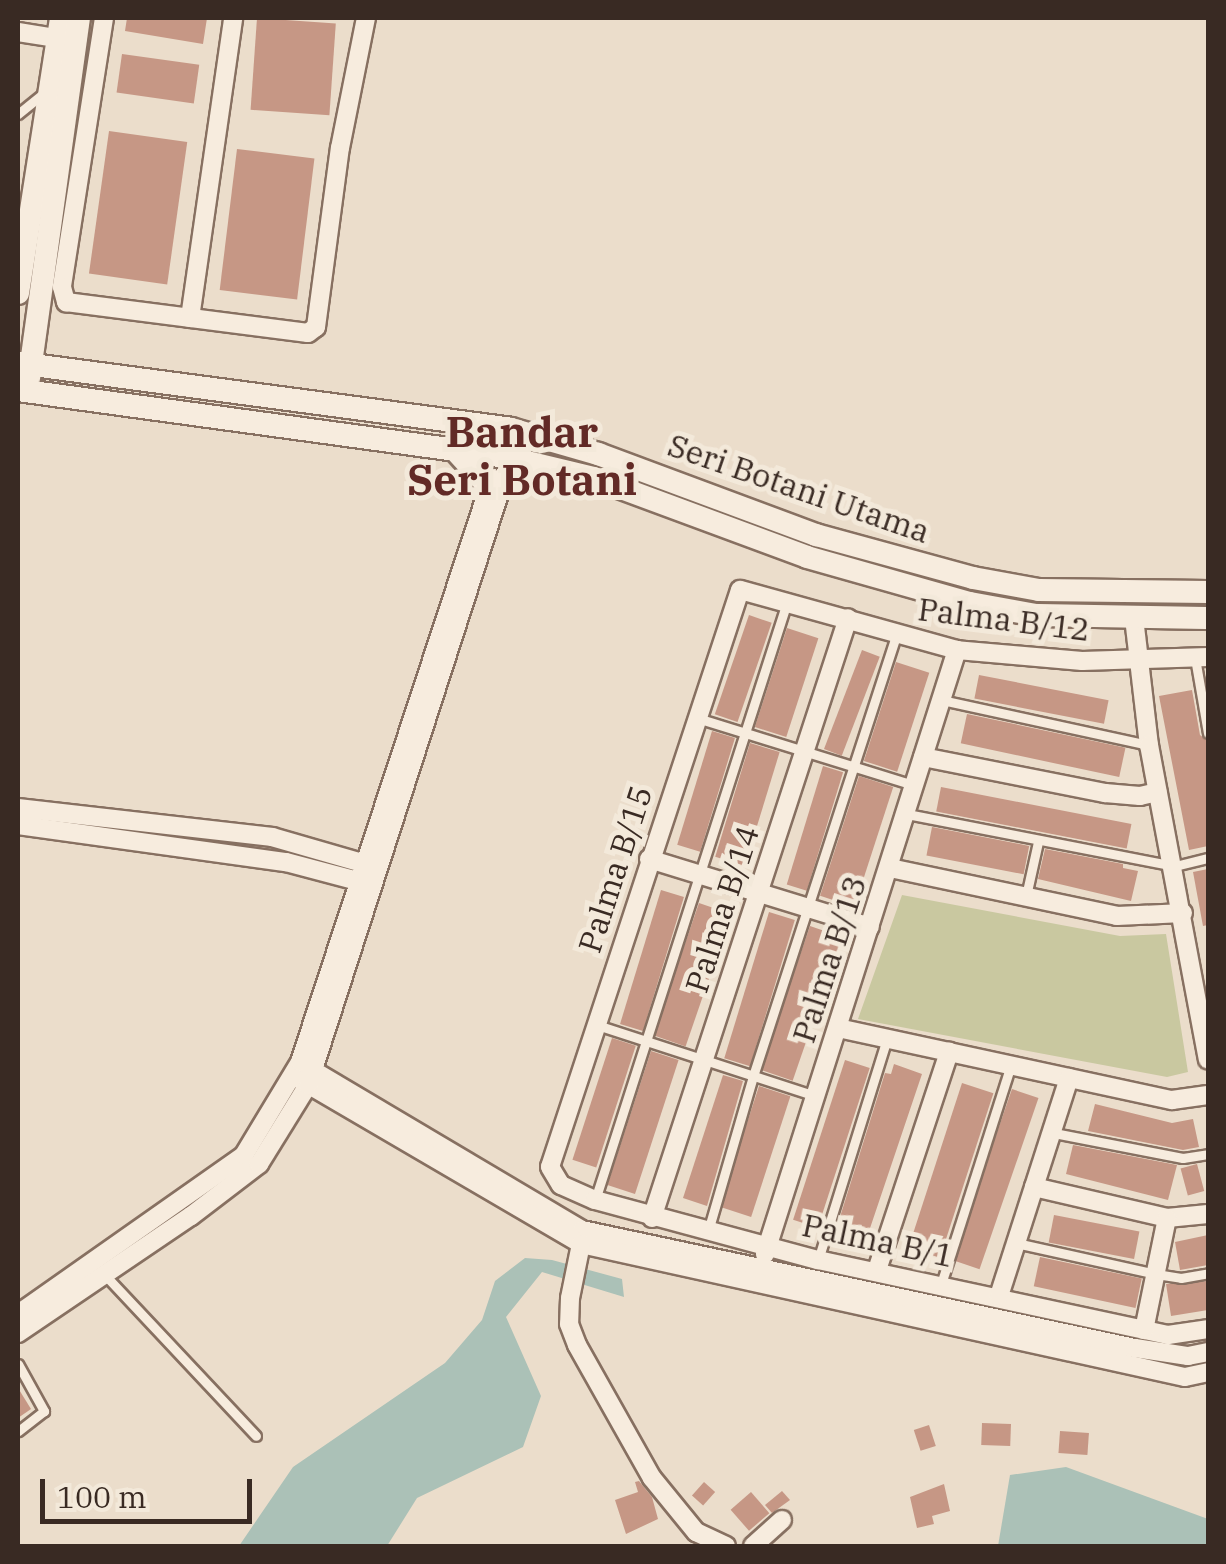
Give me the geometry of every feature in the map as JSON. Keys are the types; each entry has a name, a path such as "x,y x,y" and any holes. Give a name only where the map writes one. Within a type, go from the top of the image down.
{"main road":[{"path":"22,391 24,281 49,90 69,31"},
{"path":"24,281 69,31"},
{"name":"Seri Botani Utama","path":"24,364 486,425 577,448 816,535 974,578 1039,590 1208,592"},
{"name":"Seri Botani Utama","path":"22,391 506,456 560,470 808,557 970,603 1036,614 1208,618"},
{"path":"486,425 506,456 526,446 577,448"},
{"path":"453,450 497,483 560,470"}],"street":[{"path":"104,18 62,287 66,302 314,332 340,148 366,18"},
{"path":"190,318 233,18"},
{"path":"18,32 69,31"},
{"path":"18,1333 102,1272 191,1216 259,1164 297,1103 303,1073 506,456"},
{"name":"Palma B/12","path":"740,590 788,600 957,650 1137,662 1202,658"},
{"name":"Palma B/15","path":"550,1167 740,590"},
{"name":"Palma B/14","path":"652,1218 848,618"},
{"path":"1134,618 1148,744 1204,1007 1208,1060"},
{"name":"Palma B/13","path":"757,1278 957,650"},
{"path":"923,757 1105,793 1140,796 1158,792"},
{"path":"18,808 272,837 370,875"},
{"path":"18,825 370,875"},
{"path":"650,859 870,928"},
{"path":"890,868 1117,916 1183,913"},
{"path":"18,1314 244,1156 324,1042 370,875"},
{"path":"838,1028 1172,1100 1208,1094"},
{"path":"324,1042 334,1092 582,1230 757,1278 1184,1376 1208,1372"},
{"path":"877,1270 949,1052"},
{"path":"303,1073 579,1251 757,1278 1135,1348 1188,1356 1208,1352"},
{"path":"999,1296 1069,1078"},
{"path":"297,1103 334,1092"},
{"name":"Palma B/1","path":"550,1167 562,1185 596,1200 818,1260 1168,1335 1208,1328"},
{"path":"1034,1187 1167,1218 1208,1214"},
{"path":"1144,1330 1167,1218"},
{"path":"579,1251 569,1324 576,1345 652,1478 696,1532 726,1546"},
{"path":"753,1546 782,1520"}],"lane":[{"path":"18,114 49,90"},
{"path":"596,1200 788,600"},
{"path":"708,1231 753,1076 896,635"},
{"path":"1202,658 1208,733"},
{"path":"942,700 1148,744"},
{"path":"697,718 915,785"},
{"path":"907,814 1174,866 1208,858"},
{"path":"1026,896 1038,842"},
{"path":"597,1025 816,1096"},
{"path":"818,1260 887,1039"},
{"path":"941,1284 1011,1064"},
{"path":"1054,1133 1183,1158 1208,1154"},
{"path":"1016,1243 1181,1278 1208,1273"},
{"path":"102,1272 256,1436"},
{"path":"18,1364 44,1411 18,1432"}],"green space":[{"path":"902,895 1120,936 1166,934 1188,1072 1167,1077 858,1019"}],"shaded area":[{"path":"525,1258 552,1260 622,1279 624,1297 542,1272 506,1317 541,1396 523,1447 417,1498 387,1546 239,1546 293,1467 445,1363 482,1320 495,1281"},
{"path":"1066,1467 1208,1519 1208,1546 998,1546 1010,1475"}],"building":[{"path":"127,18 207,18 203,44 125,31"},
{"path":"257,18 336,24 329,115 251,110"},
{"path":"122,54 199,65 194,103 117,93"},
{"path":"109,131 187,142 167,285 89,274"},
{"path":"237,149 314,159 297,299 220,290"},
{"path":"749,615 772,623 738,722 715,714"},
{"path":"787,628 818,638 786,737 755,727"},
{"path":"862,650 880,657 842,756 824,749"},
{"path":"896,662 929,673 897,772 864,761"},
{"path":"979,675 1109,700 1104,724 974,699"},
{"path":"1192,690 1200,735 1208,741 1208,846 1189,850 1159,696"},
{"path":"967,714 1125,748 1119,777 961,743"},
{"path":"712,731 735,738 700,852 677,845"},
{"path":"750,743 780,752 745,866 715,857"},
{"path":"823,766 843,772 807,891 787,885"},
{"path":"859,776 893,787 854,907 820,896"},
{"path":"941,787 1131,824 1127,849 936,812"},
{"path":"932,827 1029,846 1024,874 926,855"},
{"path":"1045,849 1123,864 1123,868 1138,871 1131,901 1038,879"},
{"path":"1208,869 1208,925 1203,926 1193,872"},
{"path":"661,890 684,897 643,1031 620,1024"},
{"path":"699,903 731,914 686,1046 653,1035"},
{"path":"769,912 795,920 750,1066 724,1058"},
{"path":"810,926 842,937 793,1081 761,1070"},
{"path":"612,1038 636,1046 596,1167 572,1160"},
{"path":"651,1051 679,1060 635,1194 607,1185"},
{"path":"845,1060 870,1068 818,1228 793,1220"},
{"path":"894,1064 922,1074 864,1246 835,1233 885,1073 891,1074"},
{"path":"723,1075 743,1081 707,1206 683,1198"},
{"path":"962,1083 993,1093 940,1258 909,1248"},
{"path":"759,1086 790,1096 751,1217 720,1207"},
{"path":"1012,1089 1038,1098 980,1269 953,1260"},
{"path":"1095,1104 1172,1123 1193,1119 1199,1147 1183,1150 1088,1131"},
{"path":"1073,1145 1177,1165 1168,1200 1066,1174"},
{"path":"1197,1164 1204,1191 1188,1195 1181,1168"},
{"path":"1054,1215 1139,1232 1134,1259 1049,1242"},
{"path":"1208,1235 1208,1265 1180,1270 1175,1242"},
{"path":"1040,1257 1142,1279 1135,1308 1034,1286"},
{"path":"1208,1281 1208,1310 1171,1316 1166,1284"},
{"path":"18,1388 31,1409 18,1418"},
{"path":"982,1423 1011,1424 1010,1446 981,1445"},
{"path":"929,1425 936,1446 921,1451 914,1430"},
{"path":"1060,1431 1089,1433 1087,1455 1058,1453"},
{"path":"639,1481 652,1497 658,1519 626,1534 615,1500 638,1492 635,1482"},
{"path":"704,1482 715,1492 703,1505 692,1495"},
{"path":"944,1484 950,1511 932,1516 934,1524 917,1528 910,1497"},
{"path":"782,1491 790,1500 772,1513 765,1505"},
{"path":"751,1492 769,1513 749,1531 731,1510"}],"district":[{"name":"Bandar Seri Botani","path":"522,456"}]}
